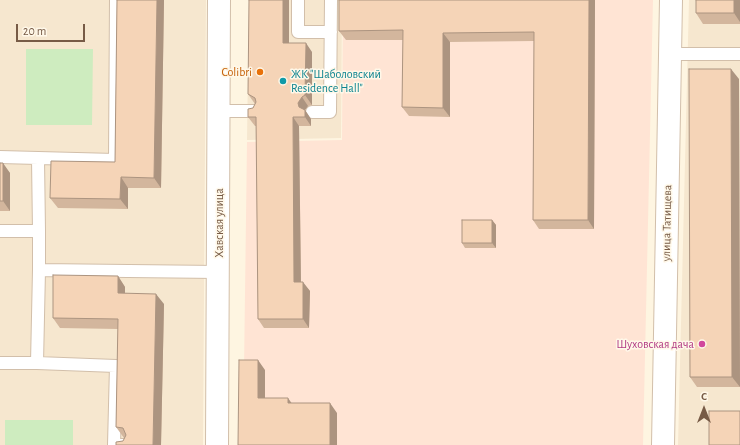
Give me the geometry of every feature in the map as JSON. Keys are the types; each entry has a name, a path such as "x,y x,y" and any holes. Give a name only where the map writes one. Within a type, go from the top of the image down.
{"street":[{"name":"Хавская улица","path":"217,445 220,0"},
{"name":"улица Татищева","path":"663,445 671,0"}],"lane":[{"path":"0,157 115,160 116,0"},
{"path":"298,0 298,32 331,32"},
{"path":"312,112 330,112 331,0"},
{"path":"671,54 740,54"},
{"path":"219,111 255,111"},
{"path":"37,363 39,270 38,159"},
{"path":"0,231 39,231"},
{"path":"39,270 218,272"},
{"path":"0,363 116,366 114,445 126,445"}],"shaded area":[{"path":"0,0 206,0 203,445 0,445"},
{"path":"249,0 342,0 341,138 247,140"},
{"path":"343,0 653,0 643,445 243,445 247,142 342,140"},
{"path":"689,0 740,0 740,445 678,445"}],"green space":[{"path":"26,49 93,49 92,125 26,125"},
{"path":"5,420 73,420 73,445 5,445"}],"building":[{"path":"117,0 157,0 154,178 121,177 120,199 50,198 51,161 115,162"},
{"path":"249,0 283,0 283,43 306,43 305,95 298,103 299,107 305,110 305,117 293,117 294,282 303,282 303,319 258,319 256,117 248,117 248,109 253,108 256,102 255,98 248,94"},
{"path":"339,0 589,0 588,220 533,220 534,32 443,33 443,108 402,107 403,30 339,31"},
{"path":"696,0 734,0 734,13 696,13"},
{"path":"689,69 731,69 732,377 690,377"},
{"path":"0,163 3,163 3,201 0,201"},
{"path":"462,220 492,220 492,243 462,243"},
{"path":"53,275 118,276 118,293 156,294 153,445 116,445 116,442 123,441 126,435 123,428 116,427 118,319 53,318"},
{"path":"239,360 258,360 258,398 288,398 288,403 330,403 330,445 238,445"},
{"path":"709,411 740,411 740,445 709,445"}],"place":[{"name":"Colibri","path":"260,72"},
{"name":"ЖК \"Шаболовский Residence Hall\"","path":"283,81"},
{"name":"Шуховская дача","path":"702,344"}]}
